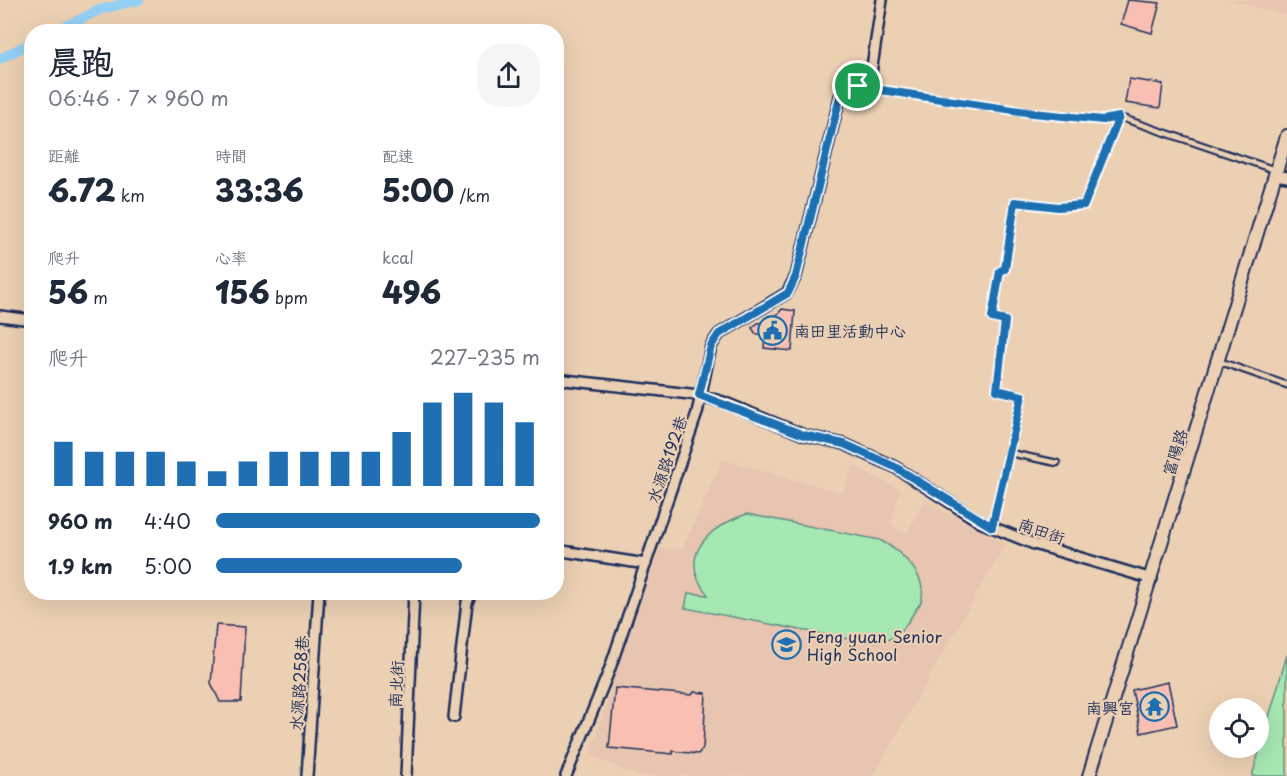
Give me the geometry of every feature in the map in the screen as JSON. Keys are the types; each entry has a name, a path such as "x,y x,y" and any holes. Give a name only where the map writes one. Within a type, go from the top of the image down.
{"street":[{"path":"870,80 882,0"},
{"name":"水源路192巷","path":"566,776 609,671 697,413 711,346 719,334 788,293 796,276 806,240 840,97 844,88 858,86 870,80"},
{"name":"富陽路","path":"1089,776 1218,361 1280,174 1287,136"},
{"path":"0,309 5,317 24,319"},
{"name":"南田街","path":"564,380 699,395 804,435 844,444 895,467 992,527 1034,544 1152,579"},
{"path":"564,551 646,564"},
{"name":"水源路258巷","path":"307,776 318,600"},
{"name":"南北街","path":"406,776 414,600"},
{"path":"454,717 468,600"}],"lane":[{"path":"870,80 881,90 904,94 1033,113 1103,120 1119,117 1280,174"},
{"path":"992,527 1022,396 997,390 1005,321 992,318 1000,271 1005,269 1015,202 1058,207 1084,205 1119,117"},
{"path":"1218,361 1287,385"},
{"path":"1010,453 1057,463"}],"shaded area":[{"path":"1230,0 1287,0 1287,16"},
{"name":"Feng yuan Senior High School","path":"723,460 843,493 854,466 900,489 891,525 906,534 925,501 1005,544 873,776 638,776 590,755 635,613 660,548 682,549"}],"green space":[{"path":"747,514 880,540 904,557 917,573 921,582 921,602 895,637 883,641 865,642 685,608 688,593 708,595 699,581 695,568 696,556 701,545 720,527"},
{"path":"1287,655 1287,776 1252,776 1257,758 1269,758 1269,717"}],"building":[{"path":"1128,0 1160,3 1152,33 1121,24"},
{"path":"1129,79 1163,84 1160,108 1125,103"},
{"name":"南田里活動中心","path":"782,309 795,311 792,351 764,348 765,334 756,334 752,328 758,323 767,322 768,316 777,315"},
{"path":"216,625 245,627 241,702 220,702 211,683"},
{"name":"南興宮","path":"1168,682 1177,725 1141,733 1132,690"},
{"path":"615,688 692,695 694,692 706,693 703,748 698,754 673,751 673,754 609,748"}],"waterway":[{"path":"70,24 99,10 139,0"},
{"path":"0,59 24,46"}],"place":[{"name":"南田里活動中心","path":"773,330"},
{"name":"Feng yuan Senior High School","path":"786,645"},
{"name":"南興宮","path":"1155,707"}],"route":[{"path":"870,80 881,90 1033,113 1103,120 1119,117 1084,205 1058,207 1015,202 1005,269 1000,271 992,318 1005,321 997,390 1022,396 992,527 982,523 895,467 844,444 804,435 723,402 699,395 711,346 719,334 788,293 796,276 806,240 840,97 844,88 858,86 870,80"}]}
